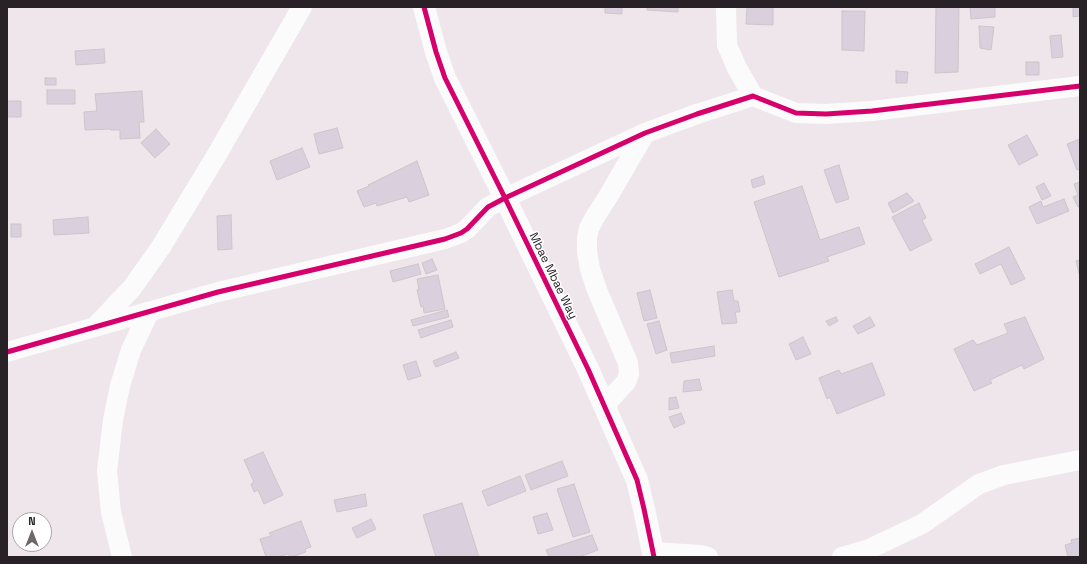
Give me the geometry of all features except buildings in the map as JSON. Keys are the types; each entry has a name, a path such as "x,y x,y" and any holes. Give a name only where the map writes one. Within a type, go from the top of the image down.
{"street":[{"path":"96,327 132,288 161,247 216,156 302,7"},
{"name":"Mbae Mbae Way","path":"424,7 436,52 445,78 588,369 637,480 653,555"},
{"path":"726,7 727,45 737,68 753,96 796,113 826,114 872,111 1080,86"},
{"path":"7,352 218,292 445,239 467,229 488,207 505,198 645,133 753,96"},
{"path":"604,406 626,382 629,374 628,363 597,290 590,269 586,252 587,238 589,228 595,216 645,133"},
{"path":"122,557 111,512 107,471 113,420 120,386 131,350 149,312"},
{"path":"842,557 869,549 922,524 979,484 1004,475 1080,460"},
{"path":"653,555 700,555 708,557"}],"cycle path":[{"path":"424,7 436,52 445,78 588,369 637,480 654,557"},
{"path":"7,352 218,292 445,239 467,229 488,207 505,198 645,133 753,96 796,113 826,114 872,111 1080,86"}]}
